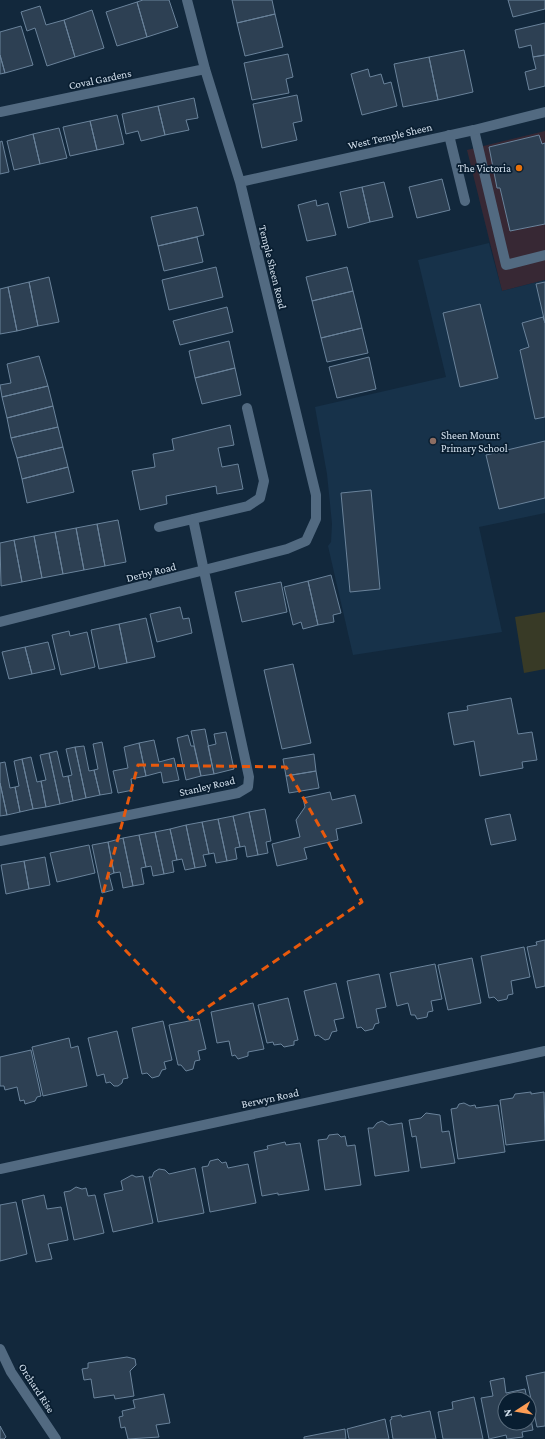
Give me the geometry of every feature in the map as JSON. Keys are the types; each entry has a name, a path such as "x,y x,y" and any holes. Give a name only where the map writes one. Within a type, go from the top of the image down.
{"street":[{"name":"Temple Sheen Road","path":"187,0 240,182 295,401 316,495 316,519 306,541"},
{"name":"Coval Gardens","path":"0,112 206,69"},
{"name":"West Temple Sheen","path":"240,182 474,130 545,112"},
{"path":"474,130 506,265 545,255"},
{"path":"449,135 465,201"},
{"path":"159,527 248,506 260,498 264,481 247,408"},
{"path":"193,519 204,570"},
{"name":"Derby Road","path":"0,622 288,549 306,541"},
{"name":"Stanley Road","path":"0,841 238,793 248,787 249,776 204,570"},
{"name":"Berwyn Road","path":"0,1169 545,1051"},
{"name":"Orchard Rise","path":"0,1349 11,1372 56,1439"}],"highlighted area":[{"path":"138,765 286,767 362,902 190,1019 96,919"}],"shaded area":[{"path":"545,131 545,280 502,291 467,150"},
{"name":"Sheen Mount Primary School","path":"489,243 502,291 545,280 545,513 479,527 502,632 353,655 328,546 331,542 332,524 327,474 315,407 446,377 418,260"}],"green space":[{"path":"545,612 545,669 524,673 515,617"}],"building":[{"path":"143,0 169,0 178,27 147,37 137,2"},
{"path":"232,0 272,0 275,14 237,23"},
{"path":"508,0 545,0 545,9 513,17"},
{"path":"137,2 147,37 117,46 106,12"},
{"path":"40,6 46,25 64,20 75,57 47,66 35,28 27,31 21,12"},
{"path":"92,10 104,48 75,57 64,20"},
{"path":"275,14 283,47 245,56 237,23"},
{"path":"545,23 545,55 533,57 531,45 519,48 515,30"},
{"path":"21,26 33,65 5,73 0,55 0,32"},
{"path":"464,50 473,92 438,100 429,57"},
{"path":"288,54 293,77 286,79 289,93 252,100 244,63"},
{"path":"0,55 5,73 0,74"},
{"path":"545,55 545,86 529,90 525,72 536,69 533,57"},
{"path":"429,57 438,100 403,107 394,64"},
{"path":"368,69 370,77 381,74 384,84 391,82 397,106 362,115 351,74"},
{"path":"297,95 302,121 293,123 297,140 262,148 253,104"},
{"path":"194,98 198,118 186,120 189,130 165,135 158,106"},
{"path":"158,106 165,135 141,141 138,131 126,134 122,114"},
{"path":"117,115 124,144 97,150 90,121"},
{"path":"90,121 97,150 70,156 63,127"},
{"path":"59,128 67,158 40,164 33,134"},
{"path":"33,134 40,164 14,170 7,141"},
{"name":"The Victoria","path":"539,135 542,144 545,143 545,224 510,231 500,188 497,188 489,147"},
{"path":"2,141 9,172 0,174 0,142"},
{"path":"442,179 450,210 417,218 409,187"},
{"path":"384,182 393,217 370,222 362,187"},
{"path":"362,187 370,222 348,228 340,192"},
{"path":"316,200 317,206 328,203 336,235 307,241 298,205"},
{"path":"197,207 204,235 158,246 151,217"},
{"path":"197,237 203,262 164,271 158,246"},
{"path":"216,267 223,297 169,310 162,280"},
{"path":"347,267 353,291 312,301 306,277"},
{"path":"49,277 59,322 38,326 29,282"},
{"path":"29,282 38,326 17,331 8,287"},
{"path":"545,282 545,323 536,284"},
{"path":"8,287 17,331 0,334 0,289"},
{"path":"353,291 362,328 321,338 312,301"},
{"path":"480,304 498,378 460,387 443,313"},
{"path":"227,307 233,332 180,345 173,321"},
{"path":"543,317 545,323 545,417 535,419 520,350 529,347 522,323"},
{"path":"362,328 368,353 327,362 321,338"},
{"path":"229,341 235,368 195,378 189,351"},
{"path":"39,356 48,386 2,397 0,385 11,383 7,364"},
{"path":"369,357 376,389 337,398 329,367"},
{"path":"235,368 241,395 202,404 195,378"},
{"path":"48,386 53,406 7,418 2,397"},
{"path":"53,406 58,427 11,438 7,418"},
{"path":"230,425 234,445 218,448 222,467 238,464 243,489 217,494 216,486 166,496 167,504 140,510 132,471 155,467 153,454 174,450 172,439"},
{"path":"58,427 63,447 17,458 11,438"},
{"path":"545,441 545,498 499,509 486,455"},
{"path":"63,447 68,467 22,479 17,458"},
{"path":"68,467 74,492 27,503 22,479"},
{"path":"371,490 380,589 350,592 341,493"},
{"path":"118,520 126,562 105,566 97,524"},
{"path":"97,524 105,566 84,570 76,528"},
{"path":"76,528 84,570 63,574 55,532"},
{"path":"55,532 63,574 42,578 34,536"},
{"path":"34,536 42,578 22,582 14,540"},
{"path":"14,540 22,582 1,586 0,543"},
{"path":"331,575 341,613 333,615 334,622 318,625 308,581"},
{"path":"308,581 318,625 303,629 301,622 293,625 284,587"},
{"path":"281,582 287,612 242,622 235,592"},
{"path":"180,607 183,619 189,618 192,633 157,642 150,614"},
{"path":"146,618 155,657 127,663 119,624"},
{"path":"119,624 127,663 99,669 91,630"},
{"path":"69,631 70,636 87,632 95,667 61,675 52,635"},
{"path":"48,642 55,669 32,674 25,647"},
{"path":"25,647 32,674 9,679 2,652"},
{"path":"293,664 311,743 282,749 264,670"},
{"path":"511,698 518,734 532,732 537,760 522,762 523,768 480,776 474,741 454,745 448,713 468,710 467,706"},
{"path":"205,729 214,774 201,776 191,731"},
{"path":"226,732 234,769 214,774 208,746 216,744 214,734"},
{"path":"188,735 191,746 194,746 201,776 186,780 177,738"},
{"path":"154,740 159,762 174,758 179,780 163,783 161,772 146,776 139,743"},
{"path":"102,742 112,793 100,795 94,770 98,769 93,744"},
{"path":"139,743 146,776 131,779 133,790 118,793 113,771 128,768 124,747"},
{"path":"84,746 89,771 94,770 100,795 86,798 75,747"},
{"path":"75,747 86,798 73,801 68,776 72,775 66,749"},
{"path":"57,751 63,777 68,776 73,801 60,804 49,753"},
{"path":"49,753 60,804 46,807 41,781 46,780 40,755"},
{"path":"314,754 316,771 286,776 283,759"},
{"path":"31,757 37,782 41,781 46,807 33,809 22,759"},
{"path":"22,759 33,809 20,812 15,787 19,786 14,761"},
{"path":"5,762 10,788 15,787 20,812 7,815 0,783 0,763"},
{"path":"316,771 319,788 289,793 286,776"},
{"path":"0,783 7,815 0,816"},
{"path":"330,792 332,800 355,795 362,823 336,829 338,840 304,848 307,859 277,866 272,844 300,837 296,820 305,807 303,798"},
{"path":"265,809 271,841 266,842 268,853 258,855 249,812"},
{"path":"249,812 258,855 247,857 245,846 240,847 233,816"},
{"path":"510,814 516,840 491,845 485,819"},
{"path":"233,816 240,847 235,848 237,859 227,861 218,819"},
{"path":"218,819 227,861 216,863 214,853 209,854 202,822"},
{"path":"202,822 209,854 203,855 206,866 195,868 186,825"},
{"path":"186,825 195,868 185,870 182,859 177,860 170,829"},
{"path":"170,829 177,860 172,861 174,872 164,874 155,832"},
{"path":"155,832 164,874 153,876 151,866 146,867 139,835"},
{"path":"139,835 146,867 141,868 144,884 133,886 123,838"},
{"path":"123,838 133,886 123,888 120,872 114,873 108,842"},
{"path":"108,842 114,873 109,875 113,890 102,893 92,845"},
{"path":"89,845 95,873 57,882 50,853"},
{"path":"45,857 50,885 29,889 24,861"},
{"path":"24,861 29,889 6,894 1,865"},
{"path":"545,940 545,986 536,988 527,947 537,945 536,942"},
{"path":"524,947 530,977 511,981 513,994 508,995 507,999 498,1001 494,997 489,998 481,956"},
{"path":"472,958 481,1003 448,1010 438,965"},
{"path":"435,964 442,999 431,1001 433,1011 428,1012 427,1017 417,1019 415,1015 411,1015 408,1003 397,1006 390,973"},
{"path":"379,974 386,1007 376,1009 379,1023 375,1024 373,1029 365,1031 361,1027 357,1028 347,981"},
{"path":"336,983 344,1018 334,1020 337,1031 332,1032 329,1039 325,1040 318,1035 315,1036 304,991"},
{"path":"288,998 298,1040 294,1041 294,1045 284,1047 281,1044 274,1045 273,1042 267,1043 258,1005"},
{"path":"253,1003 264,1049 248,1052 248,1056 238,1059 235,1055 232,1056 229,1041 217,1043 211,1012"},
{"path":"199,1019 206,1049 198,1051 200,1060 195,1061 193,1069 186,1071 181,1065 178,1065 169,1025"},
{"path":"163,1021 172,1060 164,1062 166,1069 162,1070 159,1076 152,1078 147,1073 142,1074 132,1028"},
{"path":"117,1031 128,1078 123,1079 122,1083 118,1086 114,1086 110,1082 106,1083 104,1074 97,1076 88,1038"},
{"path":"69,1038 71,1048 78,1046 87,1086 43,1096 32,1047"},
{"path":"31,1050 41,1096 37,1097 35,1101 25,1104 24,1100 20,1101 17,1087 5,1090 4,1086 0,1086 0,1057"},
{"path":"531,1092 531,1094 544,1092 545,1140 506,1145 500,1100 513,1098 515,1094"},
{"path":"464,1103 470,1106 475,1105 476,1108 498,1105 505,1152 458,1159 451,1109 457,1108 459,1104"},
{"path":"426,1113 440,1115 442,1132 449,1131 455,1163 421,1168 416,1136 412,1137 409,1120 421,1118"},
{"path":"382,1121 389,1125 402,1123 409,1171 375,1176 368,1128 373,1128 377,1123"},
{"path":"338,1134 341,1137 345,1136 347,1146 355,1145 361,1185 325,1190 318,1140 327,1139 329,1135"},
{"path":"285,1142 286,1145 300,1143 309,1190 262,1196 254,1152 268,1149 267,1146"},
{"path":"218,1159 222,1163 226,1162 228,1168 248,1164 256,1203 210,1212 202,1167 208,1166 210,1161"},
{"path":"195,1168 204,1213 158,1222 149,1177 152,1177 154,1172 159,1169 165,1170 169,1174"},
{"path":"132,1175 136,1177 143,1176 153,1223 113,1232 104,1194 123,1190 121,1181"},
{"path":"76,1187 82,1189 86,1188 88,1196 95,1195 104,1233 74,1240 64,1192 70,1191"},
{"path":"44,1195 47,1209 61,1207 68,1240 48,1244 52,1259 36,1262 22,1200"},
{"path":"16,1202 27,1254 0,1261 0,1205"},
{"path":"127,1357 135,1359 136,1365 130,1371 134,1396 115,1399 114,1395 94,1398 91,1379 84,1380 82,1369 88,1368 88,1363"},
{"path":"545,1372 545,1426 537,1427 537,1391 529,1391 526,1376"},
{"path":"504,1378 506,1391 497,1391 497,1431 528,1431 522,1432 523,1437 507,1439 506,1435 489,1439 481,1398 493,1396 490,1381"},
{"path":"164,1394 170,1423 156,1425 159,1437 128,1439 125,1427 121,1428 119,1417 123,1416 122,1411 135,1408 133,1400"},
{"path":"474,1397 483,1439 443,1439 438,1412 453,1409 452,1402"},
{"path":"430,1411 436,1439 393,1439 390,1420 392,1419 391,1417 401,1415 402,1417"},
{"path":"385,1419 389,1439 349,1439 347,1429"},
{"path":"0,1426 6,1437 4,1439 0,1439"},
{"path":"345,1429 346,1439 304,1439 304,1437"}],"place":[{"name":"The Victoria","path":"519,168"},
{"name":"Sheen Mount Primary School","path":"433,441"}]}
